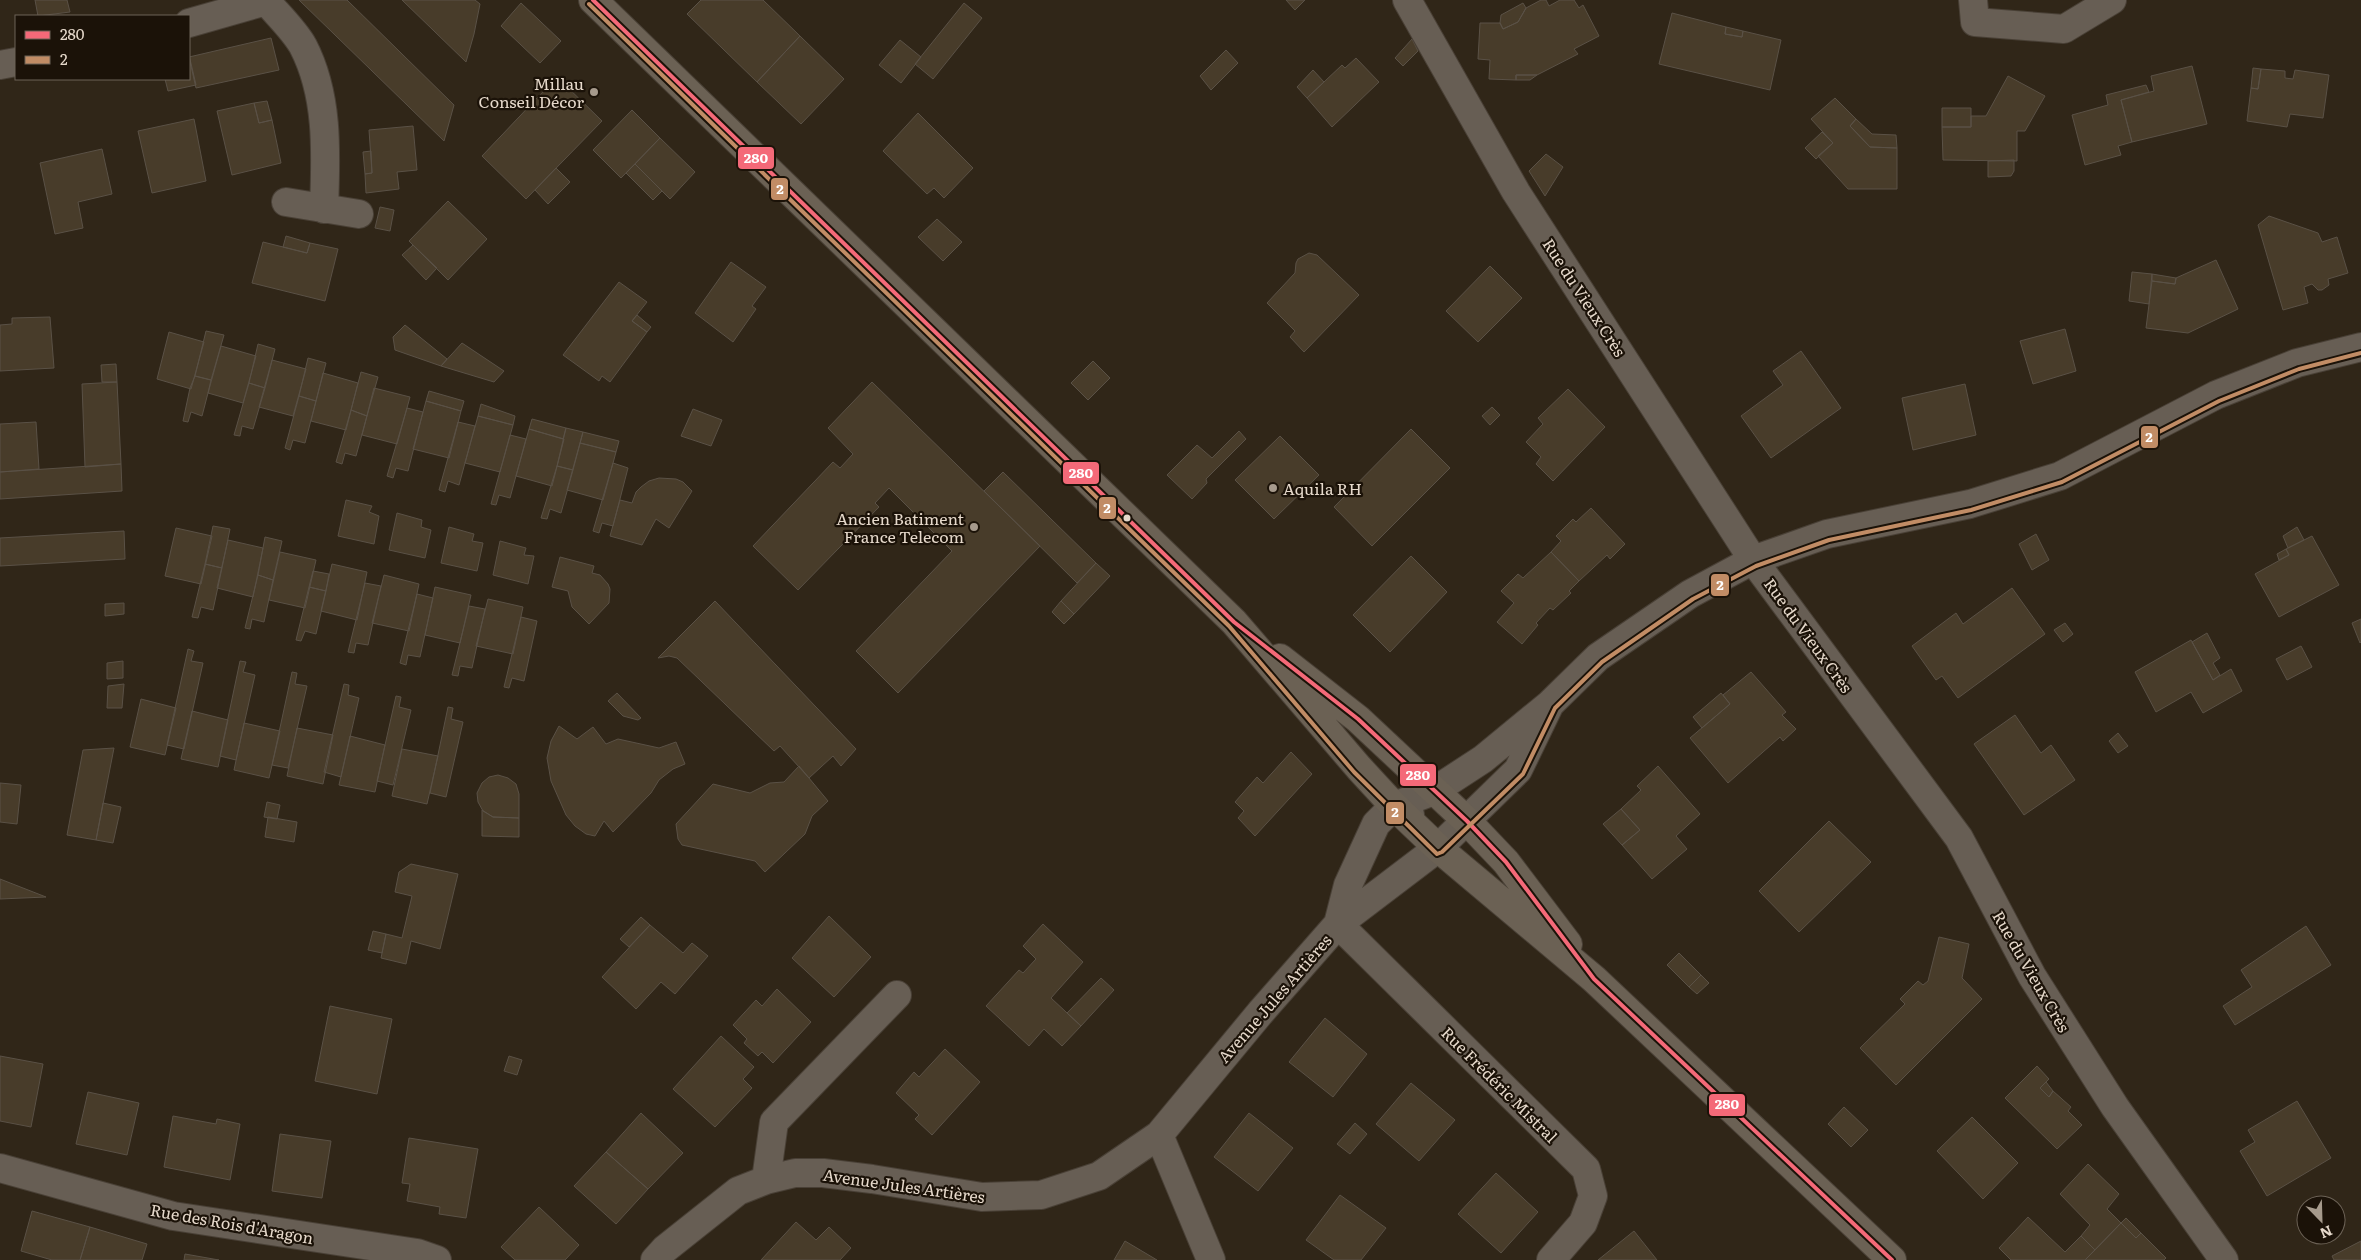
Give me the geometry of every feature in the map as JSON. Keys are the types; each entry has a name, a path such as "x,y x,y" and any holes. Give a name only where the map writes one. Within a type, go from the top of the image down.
{"main road":[{"path":"593,0 1234,622 1359,768 1415,798 1452,835 1506,862 1594,979"},
{"path":"1234,622 1358,719 1415,798 1594,979 1892,1260"}],"street":[{"name":"Rue du Vieux Crès","path":"1407,0 1516,192 1753,560 1959,838 2032,976 2115,1107 2224,1260"},
{"path":"1973,0 1975,22 2064,29 2112,0"},
{"path":"190,23 266,1 302,45 321,96 326,155 324,208"},
{"path":"0,65 15,62"},
{"path":"286,202 359,214"},
{"path":"1550,704 1598,657 1690,594 1753,560 1827,534 1970,504 2060,476 2216,395 2297,363 2361,347"},
{"name":"Avenue Jules Artières","path":"1338,924 1348,885 1376,824 1415,798 1482,759 1550,704"},
{"name":"Avenue Jules Artières","path":"655,1260 665,1249 738,1191 766,1180 795,1173 823,1173 982,1197 1041,1195 1099,1176 1159,1135 1260,1013 1338,924 1452,835 1518,770 1550,704"},
{"name":"Rue Frédéric Mistral","path":"1338,924 1586,1169 1593,1196 1583,1223 1551,1260"},
{"path":"766,1180 774,1122 897,995"},
{"path":"1159,1135 1211,1260"},
{"name":"Rue des Rois d'Aragon","path":"0,1168 173,1216 417,1252 437,1260"}],"building":[{"path":"35,0 67,0 70,12 38,15"},
{"path":"299,0 347,0 454,105 444,141"},
{"path":"402,0 475,0 480,4 466,62"},
{"path":"701,0 763,0 800,36 757,82 687,14"},
{"path":"1286,0 1305,0 1295,10"},
{"path":"1541,0 1546,0 1549,6 1560,0 1574,0 1579,8 1583,5 1599,36 1574,49 1578,54 1537,75 1516,75 1516,80 1489,79 1490,60 1478,59 1480,23 1500,23 1503,29 1518,22 1526,8"},
{"path":"521,3 561,41 540,63 501,26"},
{"path":"964,3 982,18 933,79 915,64"},
{"path":"1523,3 1526,8 1518,22 1503,29 1500,23 1501,15"},
{"path":"1672,13 1726,27 1725,34 1742,37 1743,31 1781,40 1770,90 1659,64"},
{"path":"1726,27 1743,31 1742,37 1725,34"},
{"path":"800,36 844,79 801,124 757,82"},
{"path":"271,38 279,70 196,88 190,57"},
{"path":"1412,39 1418,51 1403,66 1395,58"},
{"path":"900,40 921,57 901,83 879,65"},
{"path":"1226,50 1238,63 1211,90 1200,76"},
{"path":"1356,58 1379,82 1332,127 1307,98 1342,65 1345,68"},
{"path":"190,59 196,85 168,91 165,80 190,80"},
{"path":"2192,66 2207,124 2132,142 2121,100 2154,91 2151,76"},
{"path":"2253,68 2261,69 2258,89 2251,88"},
{"path":"2261,69 2285,71 2285,78 2293,79 2295,70 2329,75 2323,118 2290,114 2287,127 2247,121 2251,88 2258,89"},
{"path":"1313,70 1324,82 1307,98 1297,87"},
{"path":"1516,75 1537,75 1530,80 1516,80"},
{"path":"2008,76 2045,96 2025,131 2017,131 2017,161 1943,160 1942,127 1971,127 1971,116 1986,116"},
{"path":"557,77 602,121 526,199 482,156"},
{"path":"2146,85 2149,92 2121,100 2132,142 2118,146 2121,155 2085,165 2072,115 2108,105 2106,95"},
{"path":"1835,98 1856,119 1850,126 1870,147 1897,148 1897,189 1848,189 1818,156 1833,143 1811,119"},
{"path":"267,101 272,120 259,123 254,103"},
{"path":"254,103 259,123 272,120 281,163 232,175 217,111"},
{"path":"1942,108 1971,108 1971,127 1942,127"},
{"path":"632,110 660,138 621,178 593,150"},
{"path":"918,113 973,168 944,198 934,188 927,194 883,151"},
{"path":"194,119 206,181 152,193 138,131"},
{"path":"1856,119 1872,134 1896,135 1897,148 1870,147 1850,126"},
{"path":"413,126 417,170 397,172 399,189 366,193 365,174 372,173 369,130"},
{"path":"1822,132 1833,143 1816,159 1805,148"},
{"path":"660,138 695,172 670,199 635,164"},
{"path":"102,149 112,194 78,202 83,228 55,234 40,163"},
{"path":"371,151 372,173 365,174 363,152"},
{"path":"1546,154 1563,167 1545,196 1529,171"},
{"path":"2014,160 2014,171 2011,176 1988,177 1988,161"},
{"path":"635,164 662,191 653,200 626,173"},
{"path":"556,168 570,182 548,204 535,190"},
{"path":"448,201 487,239 448,280 409,241"},
{"path":"380,207 394,210 390,231 375,228"},
{"path":"2269,216 2318,233 2322,242 2337,237 2348,273 2328,279 2329,285 2322,290 2318,290 2312,284 2304,287 2308,303 2283,310 2258,225"},
{"path":"937,219 962,242 943,261 918,237"},
{"path":"286,236 310,243 307,253 283,247"},
{"path":"263,242 307,253 310,243 338,249 325,301 252,283"},
{"path":"413,245 437,268 426,280 402,255"},
{"path":"1309,253 1317,255 1359,295 1304,352 1290,337 1295,331 1267,303 1295,273 1298,259"},
{"path":"2216,260 2238,309 2188,333 2146,328 2152,281 2175,284 2176,278"},
{"path":"731,262 766,287 752,306 756,309 733,342 695,313"},
{"path":"1490,266 1522,298 1478,342 1446,311"},
{"path":"2132,272 2152,274 2149,304 2129,301"},
{"path":"2152,274 2176,278 2175,284 2152,281"},
{"path":"619,282 647,302 632,321 647,332 610,382 602,376 599,381 563,355"},
{"path":"637,315 651,327 647,332 632,321"},
{"path":"50,317 54,368 0,371 0,325 12,324 12,318"},
{"path":"405,325 447,359 441,366 395,350 393,337"},
{"path":"2065,329 2076,371 2033,384 2020,341"},
{"path":"206,331 224,335 211,380 195,376"},
{"path":"169,332 204,342 191,389 157,379"},
{"path":"462,343 504,371 494,382 441,366"},
{"path":"258,344 275,349 265,388 249,383"},
{"path":"221,346 256,356 243,403 208,393"},
{"path":"1801,351 1841,408 1771,458 1741,416 1783,385 1773,371"},
{"path":"308,358 326,363 316,401 299,396"},
{"path":"272,360 306,369 293,416 259,407"},
{"path":"1093,361 1110,378 1088,400 1071,383"},
{"path":"116,364 117,382 102,382 101,365"},
{"path":"361,372 378,377 367,416 351,410"},
{"path":"323,373 358,383 346,430 311,421"},
{"path":"195,376 211,380 202,416 191,412 188,422 183,421 190,388"},
{"path":"117,382 121,464 85,467 82,384"},
{"name":"Ancien Batiment France Telecom","path":"872,382 1040,546 898,693 856,651 952,551 889,488 875,503 879,507 798,590 753,546 833,462 840,468 853,454 828,428"},
{"path":"249,383 265,388 253,429 242,426 240,436 234,435"},
{"path":"1965,384 1976,435 1913,450 1902,398"},
{"path":"374,388 410,397 397,444 362,435"},
{"path":"1568,389 1605,427 1553,481 1536,464 1541,457 1526,442 1543,424 1538,418"},
{"path":"429,391 464,401 461,411 426,401"},
{"path":"299,396 316,401 305,443 293,440 290,450 285,448"},
{"path":"426,401 461,411 449,458 413,449"},
{"path":"481,404 515,416 513,425 478,416"},
{"path":"1492,407 1500,415 1490,425 1482,416"},
{"path":"407,408 423,412 408,471 396,468 393,478 387,476"},
{"path":"693,409 722,420 711,446 681,436"},
{"path":"351,410 367,416 356,456 345,453 342,464 336,462"},
{"path":"478,416 513,425 500,472 465,463"},
{"path":"532,419 566,428 563,439 529,429"},
{"path":"36,422 39,469 0,472 0,424"},
{"path":"458,422 475,426 459,485 448,481 445,492 439,490"},
{"path":"566,428 583,432 573,470 557,466"},
{"path":"529,429 564,439 552,486 516,476"},
{"path":"1411,429 1450,468 1372,546 1334,507"},
{"path":"1239,431 1246,439 1206,479 1207,483 1192,499 1167,475 1197,445 1212,458"},
{"path":"583,432 619,441 616,452 580,443"},
{"path":"510,435 526,439 510,498 499,495 496,505 491,504"},
{"path":"1280,436 1319,475 1274,519 1235,480"},
{"path":"580,443 616,452 603,500 567,490"},
{"path":"613,463 628,468 613,526 602,523 599,533 593,531"},
{"path":"121,464 122,491 0,499 0,472"},
{"path":"557,466 573,470 561,513 550,509 547,519 541,518"},
{"path":"1003,472 1096,563 1077,583 984,491"},
{"path":"659,478 676,479 683,482 692,491 669,528 656,519 642,545 610,536 620,500 632,503 636,492 641,487 649,481"},
{"path":"346,500 372,506 369,512 379,516 374,544 338,536"},
{"path":"1591,508 1625,544 1610,559 1607,555 1579,581 1551,552 1561,541 1556,536 1573,519 1576,522"},
{"path":"397,513 422,520 421,527 431,530 425,558 389,550"},
{"path":"213,526 230,529 222,568 205,564"},
{"path":"449,527 474,534 472,541 483,543 477,571 441,563"},
{"path":"2297,527 2304,540 2288,548 2283,536"},
{"path":"176,528 212,536 201,584 165,576"},
{"path":"124,531 125,559 0,566 0,538"},
{"path":"2036,534 2049,560 2032,570 2019,544"},
{"path":"2312,536 2339,585 2279,617 2255,574 2289,555 2286,549"},
{"path":"265,537 282,541 273,580 258,575"},
{"path":"228,540 263,548 253,597 217,588"},
{"path":"500,541 526,548 524,555 534,556 528,584 493,575"},
{"path":"2286,549 2289,555 2279,560 2277,554"},
{"path":"280,552 316,560 305,608 269,600"},
{"path":"1551,552 1579,581 1569,591 1571,593 1553,610 1550,608 1536,623 1538,625 1522,644 1497,622 1514,603 1501,591 1518,574 1523,578"},
{"path":"1411,556 1447,592 1390,652 1353,615"},
{"path":"560,557 594,566 592,573 600,575 608,584 610,589 609,603 589,624 572,607 568,591 552,587"},
{"path":"1096,563 1110,576 1074,614 1061,601"},
{"path":"205,564 222,568 213,610 201,607 198,618 192,617"},
{"path":"332,564 367,572 357,620 321,611"},
{"path":"313,571 329,574 326,591 309,587"},
{"path":"258,575 273,580 264,622 252,619 250,629 245,628"},
{"path":"384,575 419,584 409,631 372,623"},
{"path":"365,583 381,586 368,645 356,643 354,653 348,652"},
{"path":"309,587 326,591 316,634 305,631 301,641 296,640"},
{"path":"435,587 471,595 460,643 425,635"},
{"path":"2012,588 2045,634 1958,698 1942,676 1936,680 1912,646 1956,613 1963,624"},
{"path":"417,594 433,598 420,657 408,655 406,665 400,663"},
{"path":"488,599 523,607 513,654 476,646"},
{"path":"715,601 856,749 841,766 833,756 809,778 780,746 774,751 677,658 669,656 658,658"},
{"path":"1061,601 1074,614 1064,624 1052,612"},
{"path":"124,603 124,614 105,616 105,604"},
{"path":"469,606 485,609 472,668 460,666 458,676 452,675"},
{"path":"521,617 537,621 524,681 512,678 509,688 504,687"},
{"path":"2361,619 2361,642 2360,643 2352,623"},
{"path":"2065,623 2073,634 2063,642 2054,630"},
{"path":"2207,633 2220,658 2213,663 2220,675 2213,680 2192,642"},
{"path":"2191,640 2213,680 2231,669 2242,691 2203,713 2191,692 2156,712 2135,672"},
{"path":"2301,646 2312,667 2287,680 2276,659"},
{"path":"188,649 194,651 191,661 203,663 184,749 167,745"},
{"path":"123,661 123,678 107,679 107,663"},
{"path":"240,661 246,662 243,672 255,675 236,760 220,756"},
{"path":"292,672 297,673 295,684 307,686 288,768 272,765"},
{"path":"1751,672 1786,712 1782,715 1796,729 1783,741 1780,737 1728,783 1690,738 1730,704 1723,695"},
{"path":"124,684 122,708 107,708 108,686"},
{"path":"344,684 349,685 348,695 359,698 341,777 324,772"},
{"path":"617,693 641,718 638,720 623,716 608,701"},
{"path":"1721,693 1730,704 1702,728 1693,717"},
{"path":"396,696 401,697 399,707 411,710 393,785 377,781"},
{"path":"141,699 176,708 165,755 130,747"},
{"path":"448,707 453,708 451,719 463,722 446,797 430,793"},
{"path":"192,711 228,720 218,767 181,759"},
{"path":"2015,715 2041,753 2051,745 2075,780 2024,815 1974,744"},
{"path":"244,723 280,731 269,778 234,770"},
{"path":"559,726 577,739 593,727 606,744 618,739 659,748 676,742 685,764 673,769 659,780 651,793 613,832 604,821 595,836 586,834 575,826 566,815 551,781 547,758 551,741"},
{"path":"297,728 333,735 323,784 287,776"},
{"path":"2118,733 2128,746 2118,753 2109,741"},
{"path":"350,736 385,745 375,792 339,785"},
{"path":"114,748 96,840 67,835 83,750"},
{"path":"402,749 438,756 427,804 392,796"},
{"path":"1291,752 1312,774 1255,836 1238,818 1244,811 1235,802 1257,777 1263,783"},
{"path":"799,766 828,801 812,816 805,834 765,872 755,861 682,845 678,839 676,824 713,784 750,793 770,783 784,782"},
{"path":"1658,766 1700,814 1676,836 1687,849 1652,879 1622,845 1640,830 1621,809 1641,790 1637,786"},
{"path":"498,775 508,778 516,784 519,794 519,818 493,817 483,811 478,802 477,793 482,783 489,777"},
{"path":"0,783 21,785 17,824 0,822"},
{"path":"267,802 280,805 277,819 264,817"},
{"path":"103,803 121,807 113,843 96,840"},
{"path":"1621,809 1640,830 1622,845 1603,824"},
{"path":"482,810 493,817 519,818 519,837 482,836"},
{"path":"268,817 297,822 294,842 265,837"},
{"path":"1829,821 1871,862 1799,932 1759,891"},
{"path":"411,864 458,874 440,949 411,941 406,964 381,958 386,934 402,938 412,896 395,892 399,872"},
{"path":"0,879 46,897 0,899"},
{"path":"829,916 871,957 834,997 792,958"},
{"path":"641,917 650,925 629,947 620,939"},
{"path":"1043,924 1083,962 1051,998 1081,1026 1062,1046 1044,1029 1029,1046 986,1006 1019,970 1023,973 1036,959 1023,946"},
{"path":"650,925 683,953 692,943 708,956 675,994 661,982 636,1009 602,977"},
{"path":"2306,926 2331,965 2235,1025 2223,1006 2252,987 2241,970"},
{"path":"373,931 386,934 382,953 368,950"},
{"path":"1939,937 1969,944 1962,978 1982,999 1896,1085 1860,1048 1905,1004 1900,999 1918,981 1923,985 1928,981"},
{"path":"1679,953 1701,975 1689,987 1667,965"},
{"path":"1701,975 1709,983 1697,994 1689,987"},
{"path":"1101,978 1114,990 1081,1026 1067,1013"},
{"path":"777,989 811,1022 773,1063 762,1052 758,1056 744,1043 747,1039 733,1025 756,1000 762,1006"},
{"path":"330,1006 392,1019 377,1094 315,1081"},
{"path":"1325,1018 1367,1054 1333,1097 1289,1062"},
{"path":"721,1036 754,1067 743,1079 752,1088 715,1127 673,1089"},
{"path":"945,1049 980,1082 932,1135 915,1119 919,1115 896,1093 914,1072 919,1077"},
{"path":"0,1056 43,1064 31,1127 0,1121"},
{"path":"509,1056 522,1060 517,1075 504,1071"},
{"path":"2037,1066 2049,1079 2040,1088 2049,1097 2053,1091 2071,1107 2068,1111 2082,1125 2057,1149 2005,1098"},
{"path":"2046,1082 2053,1091 2049,1097 2040,1088"},
{"path":"1411,1083 1455,1120 1419,1161 1376,1124"},
{"path":"88,1092 139,1103 127,1155 76,1144"},
{"path":"2297,1101 2331,1158 2267,1196 2240,1151 2255,1142 2248,1130"},
{"path":"1844,1107 1868,1130 1851,1147 1828,1124"},
{"path":"641,1113 683,1153 648,1189 606,1152"},
{"path":"1249,1113 1293,1148 1258,1191 1214,1157"},
{"path":"173,1116 216,1124 217,1119 240,1124 230,1180 164,1167"},
{"path":"1972,1117 2018,1163 1983,1199 1937,1151"},
{"path":"1355,1123 1367,1134 1350,1154 1337,1144"},
{"path":"280,1134 331,1141 322,1198 272,1191"},
{"path":"409,1138 478,1149 466,1218 439,1214 440,1207 407,1201 410,1184 402,1183"},
{"path":"606,1152 648,1189 616,1224 574,1186"},
{"path":"2088,1164 2119,1194 2107,1209 2121,1223 2095,1250 2081,1236 2090,1225 2060,1194"},
{"path":"1496,1173 1538,1212 1501,1253 1458,1214"},
{"path":"1340,1195 1386,1228 1361,1260 1334,1260 1306,1240"},
{"path":"539,1207 579,1245 565,1260 515,1260 501,1247"},
{"path":"32,1211 90,1227 80,1260 52,1260 21,1251"},
{"path":"2028,1217 2065,1252 2081,1236 2095,1250 2085,1260 2011,1260 1999,1248"},
{"path":"2126,1218 2141,1233 2136,1238 2121,1223"},
{"path":"796,1222 816,1240 829,1227 851,1248 840,1260 761,1260"},
{"path":"2121,1223 2136,1238 2141,1233 2166,1258 2164,1260 2085,1260"},
{"path":"90,1227 147,1244 142,1260 80,1260"},
{"path":"1634,1231 1657,1260 1598,1260"},
{"path":"1125,1241 1157,1260 1114,1260"},
{"path":"2361,1241 2361,1260 2334,1260 2332,1256"},
{"path":"185,1254 219,1260 184,1260"}],"transit line":[{"name":"280","path":"593,0 1234,622 1358,719 1467,821 1506,862 1594,979 1892,1260"},
{"name":"2","path":"589,4 1229,626 1354,772 1437,854 1442,852 1523,774 1555,708 1602,662 1693,599 1756,566 1829,540 1971,510 2062,482 2219,401 2299,369 2361,353"}],"place":[{"name":"Millau Conseil Décor","path":"594,92"},
{"name":"Aquila RH","path":"1273,488"},
{"name":"Ancien Batiment France Telecom","path":"974,527"}]}
